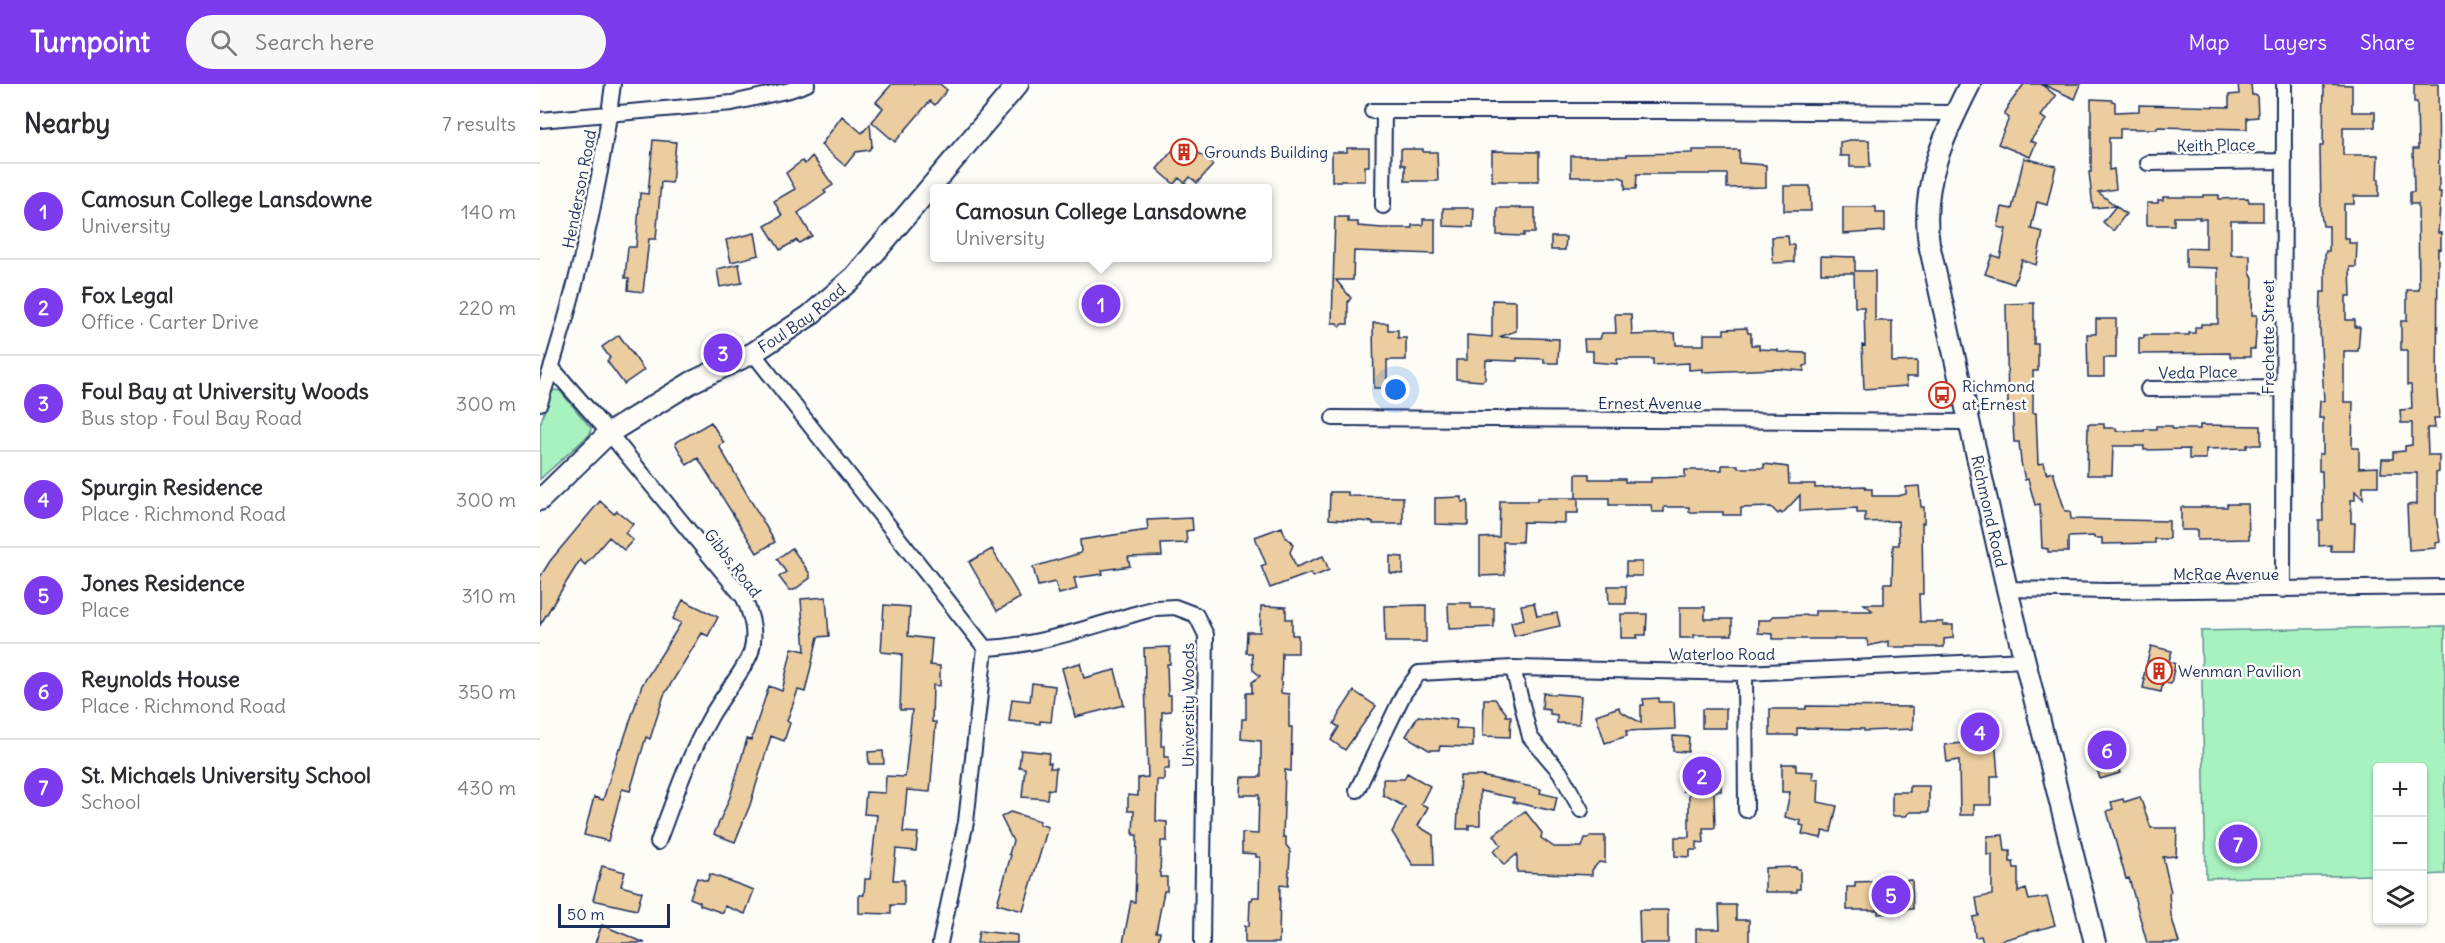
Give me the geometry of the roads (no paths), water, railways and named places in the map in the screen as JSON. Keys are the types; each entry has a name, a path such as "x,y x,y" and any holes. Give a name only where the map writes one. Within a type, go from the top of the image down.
{"main road":[{"name":"Foul Bay Road","path":"933,184 1018,84"},
{"name":"Richmond Road","path":"1971,84 1955,113 1936,164 1926,203 1925,219 1968,422 2007,588 2096,943"},
{"name":"Foul Bay Road","path":"540,500 609,433 692,382 753,353 809,316 855,276 930,188"}],"street":[{"name":"Henderson Road","path":"540,403 589,237 613,84"},
{"path":"540,120 732,103 807,84"},
{"name":"Frechette Street","path":"2283,590 2284,84"},
{"path":"1383,206 1378,111 1955,113"},
{"name":"Keith Place","path":"2148,163 2284,161"},
{"path":"753,353 985,648 966,822 940,943"},
{"name":"Gibbs Road","path":"552,368 609,433 744,598 751,614 754,634 751,652 710,718 687,767 658,842"},
{"name":"Veda Place","path":"2148,389 2284,388"},
{"name":"Ernest Avenue","path":"1333,418 1968,422"},
{"name":"McRae Avenue","path":"2007,588 2107,591 2445,587"},
{"name":"University Woods","path":"985,648 1003,648 1029,643 1156,608 1175,607 1196,615 1206,635 1202,943"},
{"name":"Waterloo Road","path":"1356,790 1404,693 1419,673 1513,668 1745,673 2025,660"},
{"path":"1513,668 1530,737 1560,772 1581,810"},
{"path":"1745,673 1746,810"}],"place":[{"name":"Grounds Building","path":"1184,152"},
{"name":"Camosun College Lansdowne","path":"1101,304"},
{"name":"Foul Bay at University Woods","path":"723,353"},
{"name":"Richmond at Ernest","path":"1942,395"},
{"name":"Wenman Pavilion","path":"2159,671"},
{"name":"Spurgin Residence","path":"1980,732"},
{"name":"Reynolds House","path":"2107,750"},
{"name":"Fox Legal","path":"1702,776"},
{"name":"St. Michaels University School","path":"2238,844"},
{"name":"Jones Residence","path":"1891,895"}]}
